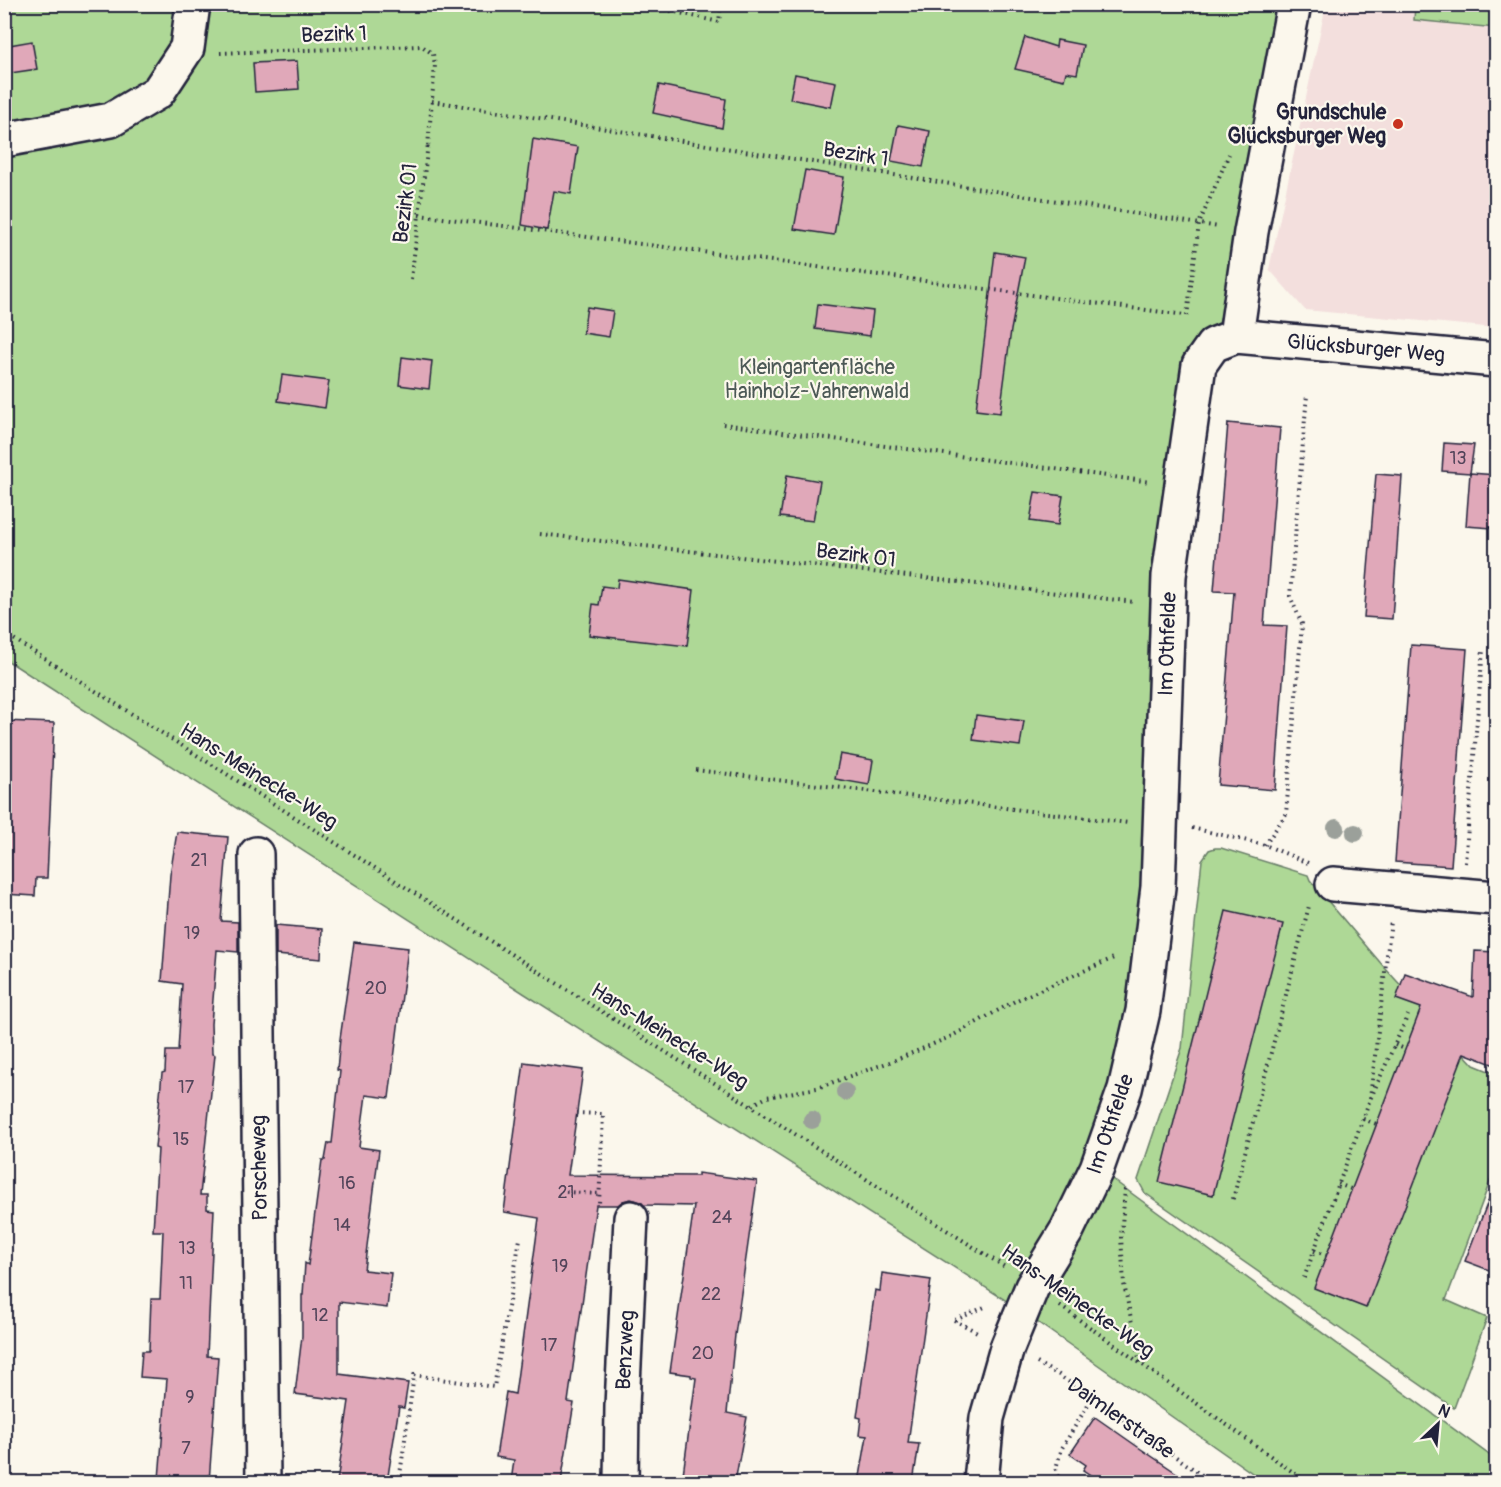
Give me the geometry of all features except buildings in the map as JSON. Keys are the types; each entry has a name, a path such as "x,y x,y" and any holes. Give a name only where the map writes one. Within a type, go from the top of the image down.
{"street":[{"path":"4,140 111,120 158,92 187,48 193,4"},
{"path":"1236,336 1251,232 1294,4"},
{"name":"Glücksburger Weg","path":"1236,336 1497,360"},
{"name":"Im Othfelde","path":"1032,1287 1067,1230 1097,1168 1125,1089 1143,1011 1158,887 1176,827 1168,606 1169,576 1199,365 1213,345 1236,336"},
{"name":"Porscheweg","path":"256,854 262,1482"},
{"path":"1322,893 1395,890 1497,898"},
{"name":"Benzweg","path":"621,1482 622,1406 631,1218"},
{"path":"981,1482 987,1418 1006,1348 1032,1287"}],"path":[{"path":"641,4 719,22 721,4"},
{"name":"Bezirk 1","path":"187,48 205,53 422,46 433,54 435,65 428,146"},
{"name":"Bezirk 1","path":"432,101 1251,232"},
{"name":"Bezirk 01","path":"411,279 429,131"},
{"path":"419,215 1185,315"},
{"path":"1265,845 1286,814 1302,624 1290,596 1307,395"},
{"path":"723,424 1182,486"},
{"name":"Bezirk 01","path":"540,534 1168,606"},
{"name":"Hans-Meinecke-Weg","path":"4,633 989,1257 1307,1482"},
{"path":"1462,896 1483,649"},
{"path":"696,770 1176,827 1265,845 1319,867 1322,893 1233,1199"},
{"path":"1369,1102 1395,890"},
{"path":"751,1106 767,1097 817,1088 898,1059 952,1036 1017,1000 1121,955"},
{"path":"1304,1278 1369,1102 1408,1015"},
{"path":"1395,1045 1405,1049"},
{"path":"576,1113 603,1114 599,1217 631,1218"},
{"path":"1363,1119 1377,1124"},
{"path":"1338,1184 1352,1189"},
{"path":"1125,1188 1121,1237 1124,1284 1140,1364"},
{"path":"566,1192 600,1194"},
{"path":"399,1482 414,1376 494,1387 520,1239"},
{"path":"1314,1251 1326,1255"},
{"name":"Daimlerstraße","path":"1059,1375 1212,1482"},
{"path":"1060,1482 1056,1468 1062,1448 1092,1398"}],"shaded area":[{"name":"Grundschule Glücksburger Weg","path":"1326,5 1496,5 1496,328 1305,310 1269,269"}],"green space":[{"name":"Kleingartenfläche Hainholz-Vahrenwald","path":"4,5 1294,5 1236,336 1199,366 1158,887 1097,1168 1496,1460 1496,1482 1265,1482 1010,1303 5,659"},
{"path":"1415,5 1496,5 1496,28 1414,20"},
{"path":"1215,848 1308,875 1384,967 1474,1065 1496,1074 1496,1165 1446,1300 1487,1318 1454,1408 1145,1193 1138,1180 1182,1048 1202,860 1209,850"}],"place":[{"name":"Grundschule Glücksburger Weg","path":"1398,124"}]}
